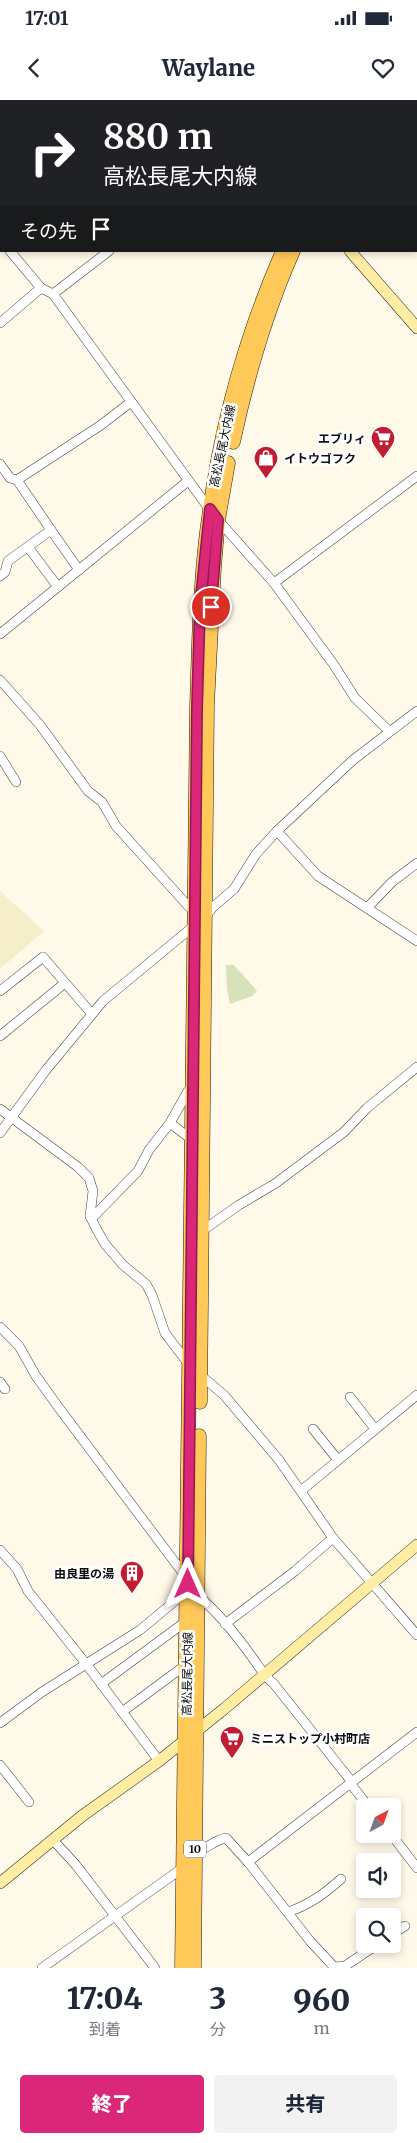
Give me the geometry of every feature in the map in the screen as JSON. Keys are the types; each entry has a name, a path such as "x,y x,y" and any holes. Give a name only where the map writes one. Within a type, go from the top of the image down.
{"main road":[{"name":"高松長尾大内線","path":"194,1968 185,1740 191,1588 197,1235 203,684 200,605 210,509 232,400 265,293 283,252"},
{"name":"高松長尾大内線","path":"203,684 218,520 226,471 242,402 274,298 293,252"},
{"name":"高松長尾大内線","path":"197,1235 193,1138 199,916"},
{"name":"高松長尾大内線","path":"182,1968 184,1867 189,1852 197,1730 191,1588 195,1370"}],"street":[{"path":"11,252 41,288 53,294 188,481 218,520 274,583 334,665 355,698 389,730"},
{"path":"53,294 107,252"},
{"path":"351,252 417,328"},
{"path":"0,323 41,288"},
{"path":"16,480 101,425 131,402"},
{"path":"0,464 10,478 16,480 79,570"},
{"path":"274,583 417,476"},
{"path":"0,634 188,481"},
{"path":"0,576 5,572 8,561 51,530"},
{"path":"28,547 58,587"},
{"path":"0,680 40,725 88,791 102,802 116,826 199,916"},
{"path":"0,1133 46,1070 103,1001 199,916 234,889 256,854 277,831 353,760 389,730 417,711"},
{"path":"0,756 16,782"},
{"path":"277,831 318,876 417,941"},
{"path":"367,908 392,882 417,863"},
{"path":"0,991 43,957 92,1014"},
{"path":"0,1036 65,983"},
{"path":"197,1235 239,1205 276,1183 344,1132 367,1108 417,1068"},
{"path":"90,1216 95,1215 138,1171 149,1150 170,1123 188,1091 194,1091"},
{"path":"0,1109 11,1119 33,1132 78,1167 89,1178 93,1191 90,1216 105,1244 123,1265 146,1284 165,1333 195,1370 224,1395 279,1460 302,1490 333,1538 417,1635"},
{"path":"170,1123 187,1136 193,1138"},
{"path":"0,1327 19,1346 36,1376 191,1588 211,1607 253,1657 262,1674 274,1684 362,1798"},
{"path":"302,1490 417,1395"},
{"path":"350,1397 375,1429"},
{"path":"313,1429 338,1460"},
{"path":"225,1624 295,1572 333,1538"},
{"path":"0,1883 82,1816 185,1740 417,1545"},
{"path":"0,1550 17,1570 28,1591 87,1665 159,1761"},
{"path":"0,1723 42,1692 140,1630 191,1588"},
{"path":"101,1684 181,1625"},
{"path":"122,1712 187,1664"},
{"path":"248,1862 417,1732"},
{"path":"0,1765 29,1802"},
{"path":"189,1852 202,1851 217,1839 226,1838 248,1862 310,1942 335,1968 345,1966 364,1953"},
{"path":"53,1840 76,1865 155,1968"},
{"path":"397,1843 417,1868"},
{"path":"42,1968 184,1867"},
{"path":"288,1912 318,1899 342,1879"},
{"path":"401,1928 405,1926"}],"shaded area":[{"path":"0,891 44,931 0,969"}],"green space":[{"path":"226,965 234,965 257,991 252,996 230,1004"}],"place":[{"name":"エブリィ","path":"383,459"},
{"name":"イトウゴフク","path":"266,479"},
{"name":"由良里の湯","path":"132,1594"},
{"name":"ミニストップ小村町店","path":"232,1759"}],"route":[{"path":"188,1584 197,708 200,605 210,509 218,520 211,607"}]}
